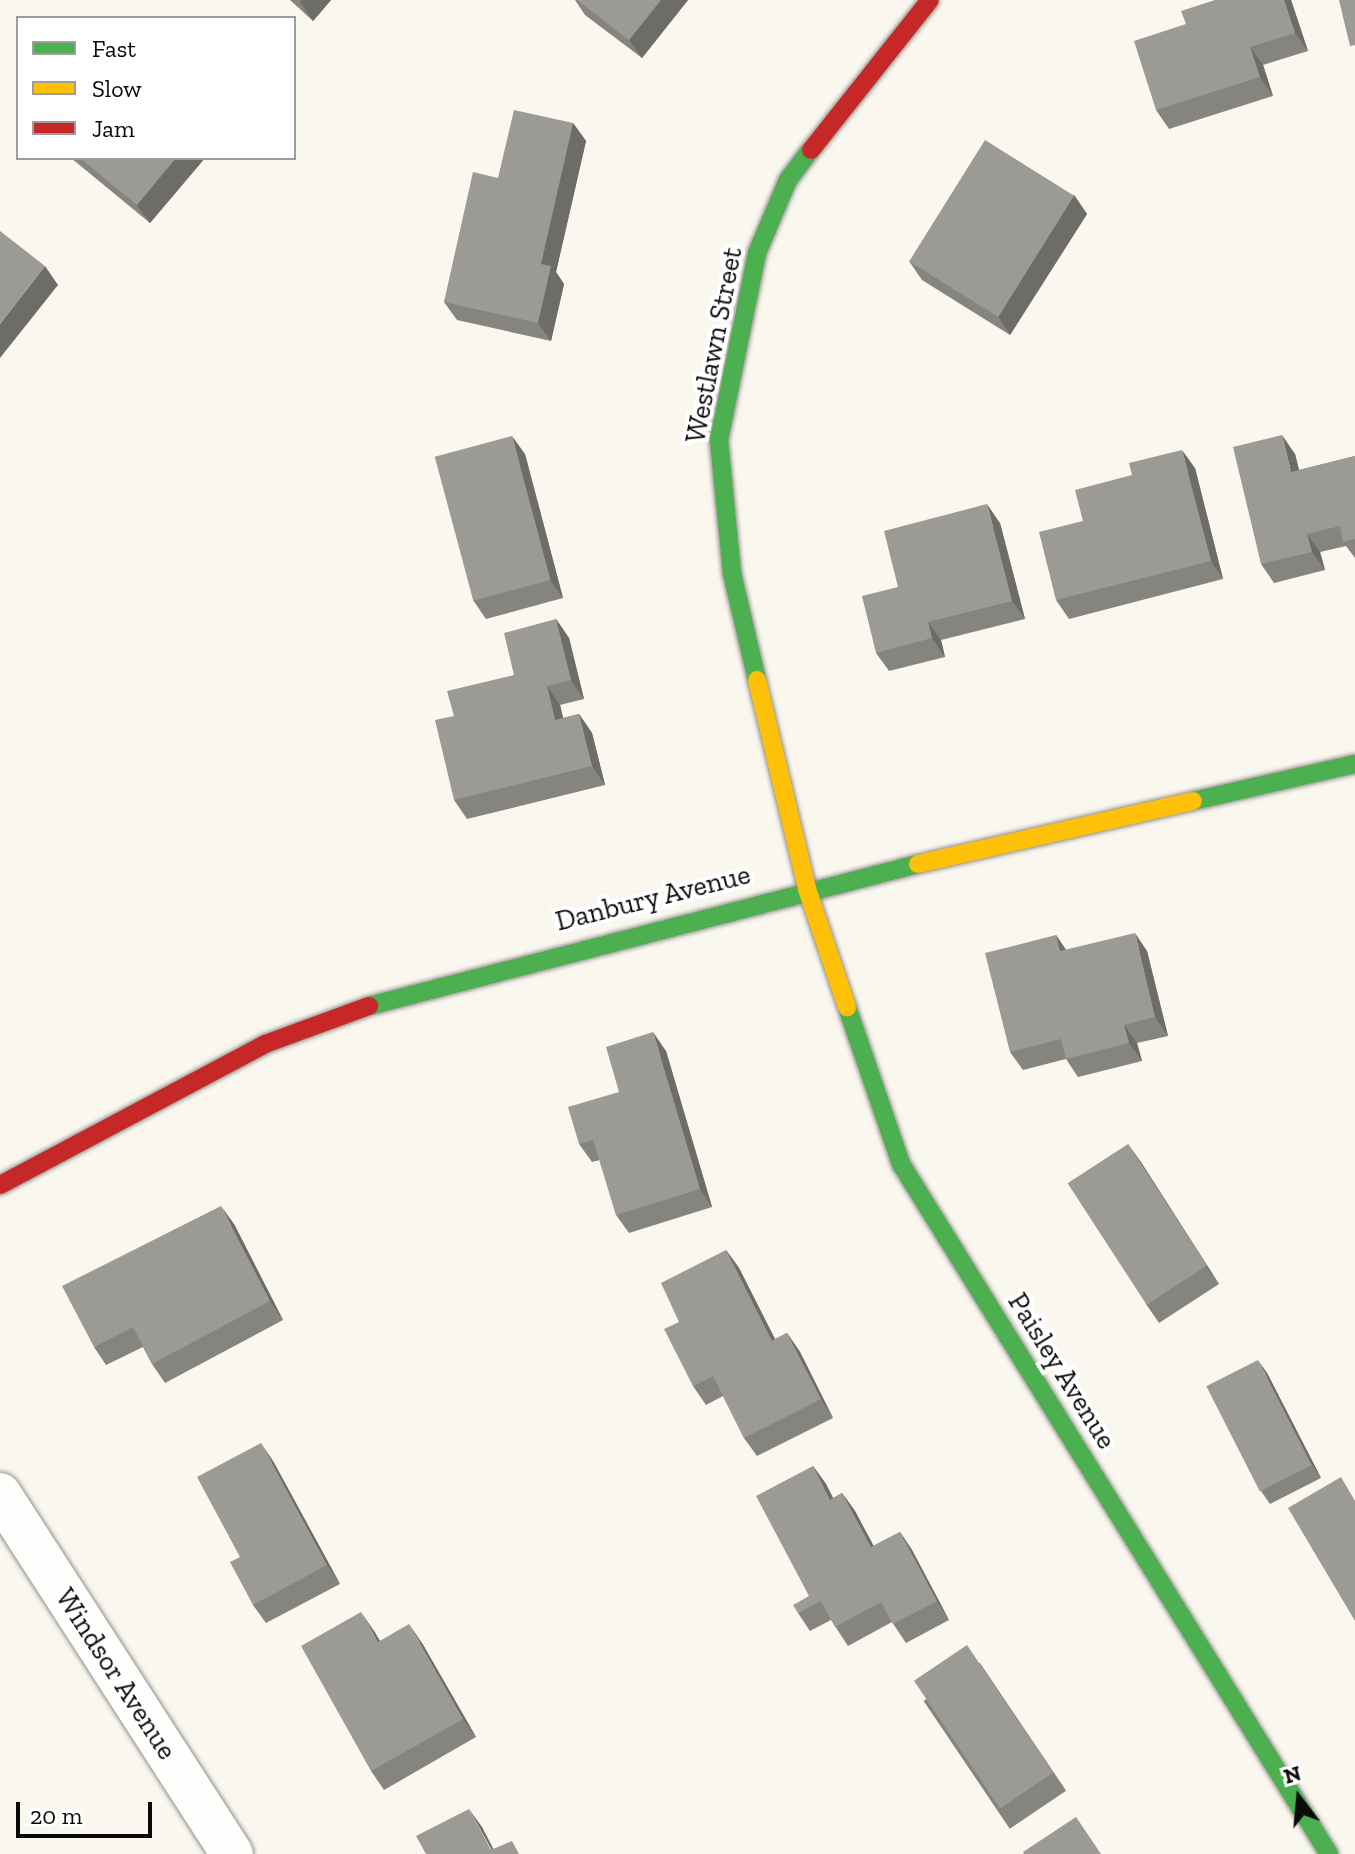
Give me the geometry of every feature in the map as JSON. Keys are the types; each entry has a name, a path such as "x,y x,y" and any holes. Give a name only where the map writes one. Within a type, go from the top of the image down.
{"street":[{"name":"Westlawn Street","path":"807,889 732,573 719,440 757,253 788,180 930,0"},
{"name":"Danbury Avenue","path":"0,1185 52,1152 294,1034 534,956 807,889 1355,764"},
{"name":"Paisley Avenue","path":"807,889 901,1164 1329,1854"},
{"name":"Windsor Avenue","path":"0,1494 232,1854"}],"building":[{"path":"577,0 661,0 629,40"},
{"path":"1215,0 1284,0 1295,33 1250,47 1260,77 1156,110 1134,41 1186,24 1181,11"},
{"path":"1339,0 1355,0 1355,45 1350,46"},
{"path":"514,110 573,123 541,264 551,266 538,323 444,302 473,172 498,178"},
{"path":"985,140 1074,196 998,317 909,261"},
{"path":"82,160 174,160 137,205"},
{"path":"0,231 45,266 0,324"},
{"path":"1282,435 1291,472 1355,456 1355,539 1343,542 1340,526 1307,534 1312,552 1261,564 1233,447"},
{"path":"512,436 551,580 473,601 435,457"},
{"path":"1182,450 1211,561 1056,600 1039,532 1083,521 1075,490 1132,475 1129,463"},
{"path":"987,504 1012,601 928,622 932,638 876,653 862,596 898,587 884,531"},
{"path":"556,619 571,680 547,686 555,720 579,714 592,766 454,800 435,720 454,716 447,691 514,675 504,633"},
{"path":"1135,933 1155,1017 1124,1025 1129,1043 1066,1059 1061,1039 1010,1052 985,953 1056,935 1060,951"},
{"path":"653,1032 700,1189 616,1215 593,1140 579,1144 568,1107 619,1092 606,1047"},
{"path":"1128,1144 1207,1266 1147,1305 1068,1183"},
{"path":"221,1206 270,1301 152,1364 133,1327 94,1347 62,1286"},
{"path":"726,1250 772,1341 787,1333 821,1399 744,1438 713,1376 693,1386 664,1329 679,1322 661,1283"},
{"path":"1258,1360 1312,1465 1260,1491 1206,1386"},
{"path":"261,1443 327,1565 253,1605 230,1562 240,1557 197,1477"},
{"path":"813,1466 830,1500 842,1493 871,1547 900,1532 937,1601 893,1624 881,1602 835,1627 821,1601 798,1613 793,1605 809,1596 756,1496"},
{"path":"1341,1477 1355,1501 1355,1621 1288,1508"},
{"path":"361,1612 378,1642 409,1624 463,1719 371,1771 301,1646"},
{"path":"967,1645 1053,1773 1000,1808 914,1681"},
{"path":"469,1809 491,1850 512,1841 519,1854 426,1854 416,1836"},
{"path":"1076,1817 1101,1854 1024,1854 1023,1852"}],"traffic: fast":[{"path":"757,680 732,573 719,440 757,253 788,180 811,150"},
{"path":"1193,801 1355,764"},
{"path":"369,1006 918,864"},
{"path":"847,1007 901,1164 1329,1854"}],"traffic: slow":[{"path":"757,680 807,889 847,1007"},
{"path":"918,864 1193,801"}],"traffic: jam":[{"path":"811,150 930,0"},
{"path":"0,1185 265,1044 369,1006"}]}
